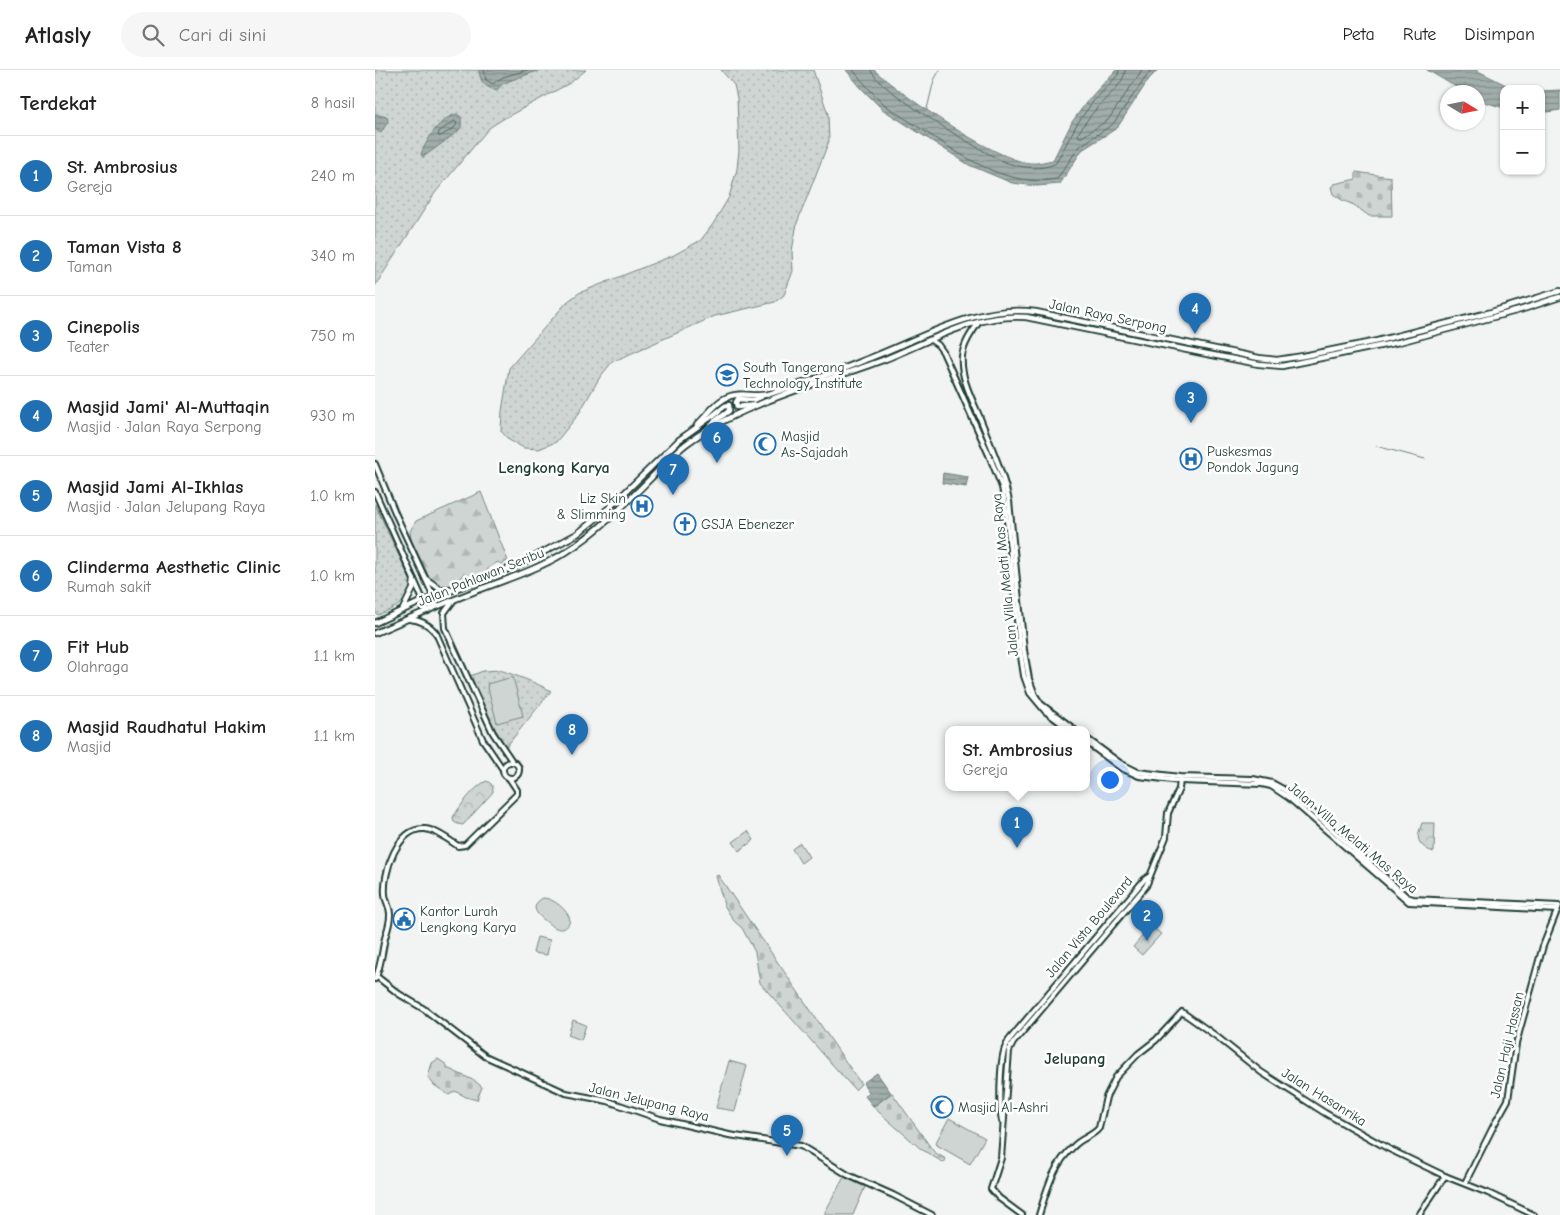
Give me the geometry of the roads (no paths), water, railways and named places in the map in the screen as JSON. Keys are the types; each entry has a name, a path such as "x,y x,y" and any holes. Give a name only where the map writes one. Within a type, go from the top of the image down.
{"main road":[{"name":"Jalan Raya Serpong","path":"697,426 718,404 728,397 738,394 767,395 870,358 973,317 996,312 1027,311 1277,360 1357,345 1488,313 1560,291"},
{"name":"Jalan Raya Serpong","path":"702,434 757,405 883,360 979,322 995,318 1026,317 1235,359 1282,366 1357,352 1520,310 1560,297"},
{"path":"1084,330 1085,322"},
{"path":"1357,345 1357,352"},
{"path":"1235,359 1236,353"},
{"path":"757,405 751,404 737,407 736,402 738,400 753,400 767,395"},
{"path":"697,426 725,406 730,406 729,411 702,434"},
{"name":"Jalan Pahlawan Seribu","path":"375,623 403,610 521,564 577,534 609,508 664,453 697,426"},
{"name":"Jalan Pahlawan Seribu","path":"375,633 428,610 528,572 568,551 596,531 681,448 702,434"},
{"path":"426,579 440,589 460,588"},
{"path":"403,610 413,589 414,580"}],"street":[{"name":"Jalan Villa Melati Mas Raya","path":"979,322 965,346 962,356 963,368 967,387 1004,478 1009,501 1026,676 1041,704 1070,726"},
{"name":"Jalan Villa Melati Mas Raya","path":"931,340 938,344 943,352 989,455 1001,487 1006,510 1019,641 1032,696 1038,704 1065,726"},
{"path":"375,464 426,579 436,607"},
{"path":"375,492 428,610"},
{"path":"406,560 412,565 416,562 415,556"},
{"path":"453,601 444,613 445,628 493,733 512,761 518,765 519,772 516,776 509,778"},
{"path":"376,978 390,920 390,909 385,893 390,860 394,850 404,839 417,830 422,829 427,829 459,846 465,845 517,794 517,790 503,773 502,768 483,740 436,633 423,622 407,619"},
{"name":"Jalan Villa Melati Mas Raya","path":"1090,743 1129,768 1148,774 1180,779 1253,779 1272,783 1305,806 1407,897 1414,901 1558,908"},
{"path":"502,768 507,762 512,761"},
{"path":"1148,877 1166,837 1168,813 1179,788 1180,779"},
{"name":"Jalan Vista Boulevard","path":"1003,1124 1000,1113 1004,1051 1010,1038 1148,877"},
{"name":"Jalan Vista Boulevard","path":"1022,1215 999,1198 991,1188 1001,1158 1009,1052 1013,1043 1144,887 1148,877"},
{"name":"Jalan Haji Hassan","path":"1465,1183 1508,1100 1519,1029 1543,946 1558,908"},
{"name":"Jalan Jelupang Raya","path":"376,978 393,991 419,1006 485,1056 566,1093 608,1101 659,1118 729,1135 801,1146 848,1174 893,1194 932,1215"},
{"name":"Jalan Hasanrika","path":"1039,1215 1057,1164 1076,1143 1096,1132 1099,1128 1106,1097 1116,1077 1132,1059 1156,1040 1182,1012 1296,1096 1363,1135 1445,1176 1465,1183 1534,1215"},
{"path":"1010,1038 1013,1043"},
{"path":"1004,1051 1009,1052"},
{"path":"1419,1215 1445,1176"}],"water":[{"path":"479,70 540,70 506,82 497,90 489,88 484,84"},
{"path":"846,70 874,70 926,109 973,139 1015,159 1039,163 1053,160 1072,122 1088,100 1116,70 1158,70 1149,79 1117,128 1082,150 1060,184 1037,186 1012,183 969,165 882,109"},
{"path":"1427,70 1476,70 1506,85 1500,85 1500,107 1485,102 1485,85 1453,85"},
{"path":"1560,90 1560,110 1545,112 1545,91"},
{"path":"375,114 387,117 388,121 381,133 375,129"},
{"path":"457,114 461,117 460,129 423,157 421,154 435,129 445,120"},
{"path":"943,473 968,477 966,487 942,483"},
{"path":"877,1073 891,1093 873,1106 865,1096 869,1092 863,1083"}],"waterway":[{"path":"927,109 934,80 940,70"},
{"path":"1376,446 1425,459"}],"place":[{"name":"Masjid Jami' Al-Muttaqin","path":"1195,334"},
{"name":"South Tangerang Technology Institute","path":"727,375"},
{"name":"Cinepolis","path":"1191,423"},
{"name":"Masjid As-Sajadah","path":"765,444"},
{"name":"Puskesmas Pondok Jagung","path":"1191,459"},
{"name":"Clinderma Aesthetic Clinic","path":"717,463"},
{"name":"Fit Hub","path":"673,495"},
{"name":"Liz Skin & Slimming","path":"642,506"},
{"name":"GSJA Ebenezer","path":"685,524"},
{"name":"Masjid Raudhatul Hakim","path":"572,755"},
{"name":"St. Ambrosius","path":"1017,848"},
{"name":"Kantor Lurah Lengkong Karya","path":"404,919"},
{"name":"Taman Vista 8","path":"1147,941"},
{"name":"Masjid Al-Ashri","path":"942,1107"},
{"name":"Masjid Jami Al-Ikhlas","path":"787,1156"}],"district":[{"name":"Lengkong Karya","path":"554,468"},
{"name":"Jelupang","path":"1075,1059"}]}
